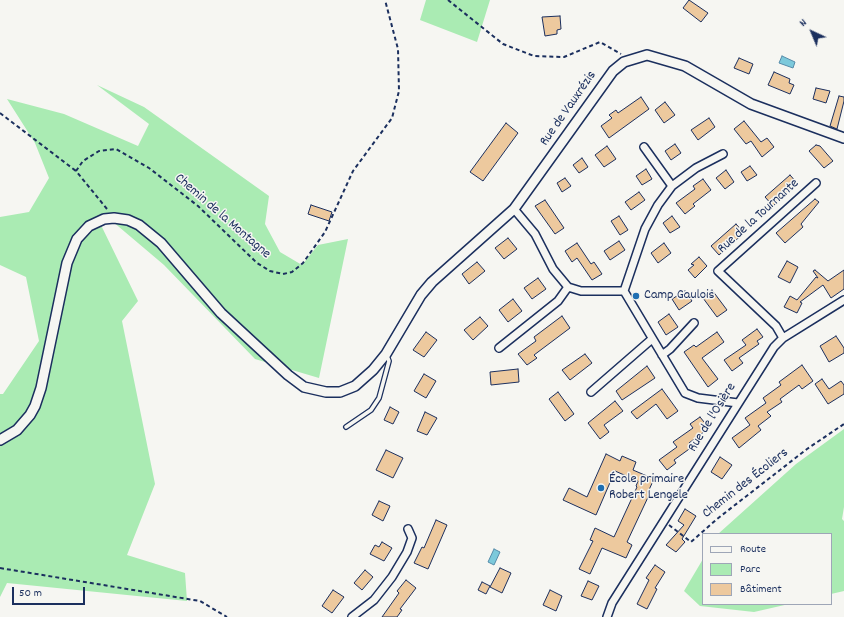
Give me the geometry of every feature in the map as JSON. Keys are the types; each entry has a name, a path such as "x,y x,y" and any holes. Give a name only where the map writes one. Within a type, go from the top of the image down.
{"street":[{"name":"Rue de Vauxrézis","path":"114,218 128,220 139,225 160,243 221,313 288,375 304,387 326,392 340,392 355,386 373,370 386,354 421,295 432,282 514,209 612,71 631,59 647,55 685,66 751,104 844,138"},
{"path":"644,147 672,186"},
{"path":"723,154 696,168 672,186 658,205 645,229 624,291 685,393 698,398 738,403"},
{"name":"Rue de la Tournante","path":"783,338 776,326 718,271 816,183"},
{"path":"514,209 535,234 553,269 568,287 581,291 624,291"},
{"path":"0,440 17,430 30,415 35,406 41,388 67,263 77,240 89,226 114,218"},
{"path":"499,348 558,301 568,287"},
{"name":"Rue de l'Osière","path":"606,617 612,603 774,347 783,338 844,300"},
{"path":"662,355 670,349 694,323"},
{"path":"591,392 652,339"},
{"path":"352,617 374,600 392,577 408,552 412,538 408,529"}],"lane":[{"name":"Rue de Vauxrézis","path":"346,427 371,410 379,398 389,361 386,354"}],"path":[{"name":"Chemin de la Montagne","path":"76,170 83,162 99,151 116,149 149,168 198,206 257,263 270,271 283,274 292,272 304,263 325,232 353,171 392,118 399,91 398,49 385,0"},
{"path":"448,0 503,44 534,56 564,56 600,42 631,59"},
{"path":"0,113 76,170 114,218"},
{"name":"Chemin des Écoliers","path":"664,521 691,542 717,519 807,449 844,424"},
{"path":"0,568 200,601 227,617"}],"green space":[{"path":"426,0 490,0 477,42 420,20"},
{"path":"97,85 144,107 269,196 265,224 280,252 302,265 318,245 348,239 319,378 255,359 164,265 112,221 99,221 138,301 122,321 155,484 127,555 185,573 187,601 7,583 0,597 0,394 3,394 39,341 26,277 0,265 0,217 29,212 49,178 35,143 7,99 64,114 138,146 149,124"},
{"path":"844,429 844,507 842,519 844,521 844,591 832,594 832,533 719,533 796,464"},
{"path":"702,561 702,605 785,605 754,612 700,606 684,591"}],"water":[{"path":"782,56 795,62 793,68 779,63"},
{"path":"494,549 500,552 494,565 488,562"}],"building":[{"path":"689,0 708,13 701,22 683,8"},
{"path":"560,16 561,29 557,30 557,34 545,36 542,17"},
{"path":"739,58 753,64 749,74 734,68"},
{"path":"774,72 790,79 789,83 794,85 790,94 768,85"},
{"path":"816,88 830,91 826,103 813,99"},
{"path":"839,96 844,97 844,101 837,129 830,126"},
{"path":"641,97 649,109 609,138 601,126 612,118 609,115 616,110 618,113"},
{"path":"665,102 675,115 664,123 655,110"},
{"path":"709,118 715,127 698,140 691,130"},
{"path":"744,121 761,142 767,138 774,147 762,157 751,141 746,144 734,129"},
{"path":"506,123 518,133 483,181 470,172"},
{"path":"675,144 681,153 671,160 665,151"},
{"path":"816,145 820,146 833,161 824,168 809,151"},
{"path":"607,146 616,159 604,167 595,155"},
{"path":"582,158 588,167 579,173 573,165"},
{"path":"750,166 757,175 747,181 741,172"},
{"path":"646,169 652,179 642,185 636,176"},
{"path":"726,170 734,182 725,189 716,178"},
{"path":"790,175 798,184 773,206 765,197"},
{"path":"565,178 571,186 562,192 557,183"},
{"path":"703,179 711,190 693,204 695,206 685,214 676,203 695,189 693,186"},
{"path":"639,192 645,200 631,210 625,202"},
{"path":"815,199 819,202 801,224 803,227 785,243 776,233"},
{"path":"545,200 564,228 555,234 535,206"},
{"path":"311,205 332,212 329,221 308,214"},
{"path":"619,216 628,230 620,235 611,221"},
{"path":"672,216 680,227 670,233 663,223"},
{"path":"736,224 744,233 719,255 711,246"},
{"path":"508,238 517,249 504,259 495,248"},
{"path":"619,241 625,250 610,260 604,251"},
{"path":"577,243 591,264 594,262 602,274 592,280 577,258 572,262 565,251"},
{"path":"664,243 671,253 658,263 651,253"},
{"path":"699,257 707,266 695,278 688,270 694,265 691,264"},
{"path":"787,261 798,267 790,283 778,277"},
{"path":"477,262 485,271 469,284 462,274"},
{"path":"815,270 828,281 844,270 844,289 831,298 823,285 800,302 802,303 797,313 784,307 790,296 797,300 816,277 818,278 813,271"},
{"path":"538,278 546,289 532,299 524,288"},
{"path":"712,290 727,310 717,317 703,298"},
{"path":"685,291 692,301 679,310 672,299"},
{"path":"513,299 522,311 508,322 499,310"},
{"path":"669,314 678,327 666,335 658,322"},
{"path":"562,316 570,328 534,355 537,358 527,365 518,354 536,341 534,337"},
{"path":"480,317 488,326 473,340 464,330"},
{"path":"757,329 763,337 757,341 759,344 739,358 743,363 732,371 724,360 746,345 742,340"},
{"path":"426,332 437,340 424,357 413,350"},
{"path":"717,332 724,342 702,358 718,379 708,387 684,352 694,345 696,347"},
{"path":"836,336 844,348 844,353 829,362 820,346"},
{"path":"585,354 592,363 570,380 562,370"},
{"path":"802,365 813,381 802,389 799,385 780,399 782,402 767,412 771,416 758,426 761,430 739,448 732,438 750,425 745,418 766,403 763,398 781,385 779,382"},
{"path":"647,366 655,378 622,400 616,391"},
{"path":"518,369 519,382 491,385 490,372"},
{"path":"424,374 436,381 426,398 414,391"},
{"path":"822,379 829,389 841,381 844,385 844,394 828,404 815,384"},
{"path":"662,389 678,411 667,419 656,404 637,419 631,412"},
{"path":"558,392 574,414 565,421 549,399"},
{"path":"615,401 623,411 604,425 609,432 600,439 588,423"},
{"path":"390,407 399,412 393,424 384,420"},
{"path":"425,412 437,418 427,435 417,431"},
{"path":"700,417 709,428 689,443 692,447 674,460 676,463 667,470 659,460 677,447 673,442 693,428 690,424"},
{"path":"386,450 403,458 393,478 376,470"},
{"path":"606,454 620,461 622,456 636,462 633,470 654,479 648,492 650,493 627,542 632,545 626,558 602,548 590,574 579,569 593,541 590,540 595,528 614,537 637,487 638,481 615,471 596,515 563,500 569,488 587,497"},
{"path":"720,457 732,465 722,479 711,472"},
{"path":"379,501 390,506 383,521 372,515"},
{"path":"685,509 696,516 682,539 685,542 676,552 666,545 684,525 678,521"},
{"path":"436,520 447,525 428,569 414,563 422,547 424,548"},
{"path":"382,542 392,548 384,561 370,554 375,545 379,547"},
{"path":"655,565 665,572 655,588 657,589 647,609 637,604 649,580 646,578"},
{"path":"500,568 511,573 502,593 490,587"},
{"path":"365,570 373,577 362,590 354,583"},
{"path":"406,580 416,588 400,609 402,610 397,617 382,617 399,593 397,591"},
{"path":"588,581 599,586 592,600 581,596"},
{"path":"482,582 490,586 486,594 478,590"},
{"path":"333,590 344,597 332,613 322,606"},
{"path":"550,590 562,596 556,611 543,605"}],"place":[{"name":"Camp Gaulois","path":"636,296"},
{"name":"École primaire Robert Lengele","path":"601,488"}]}
